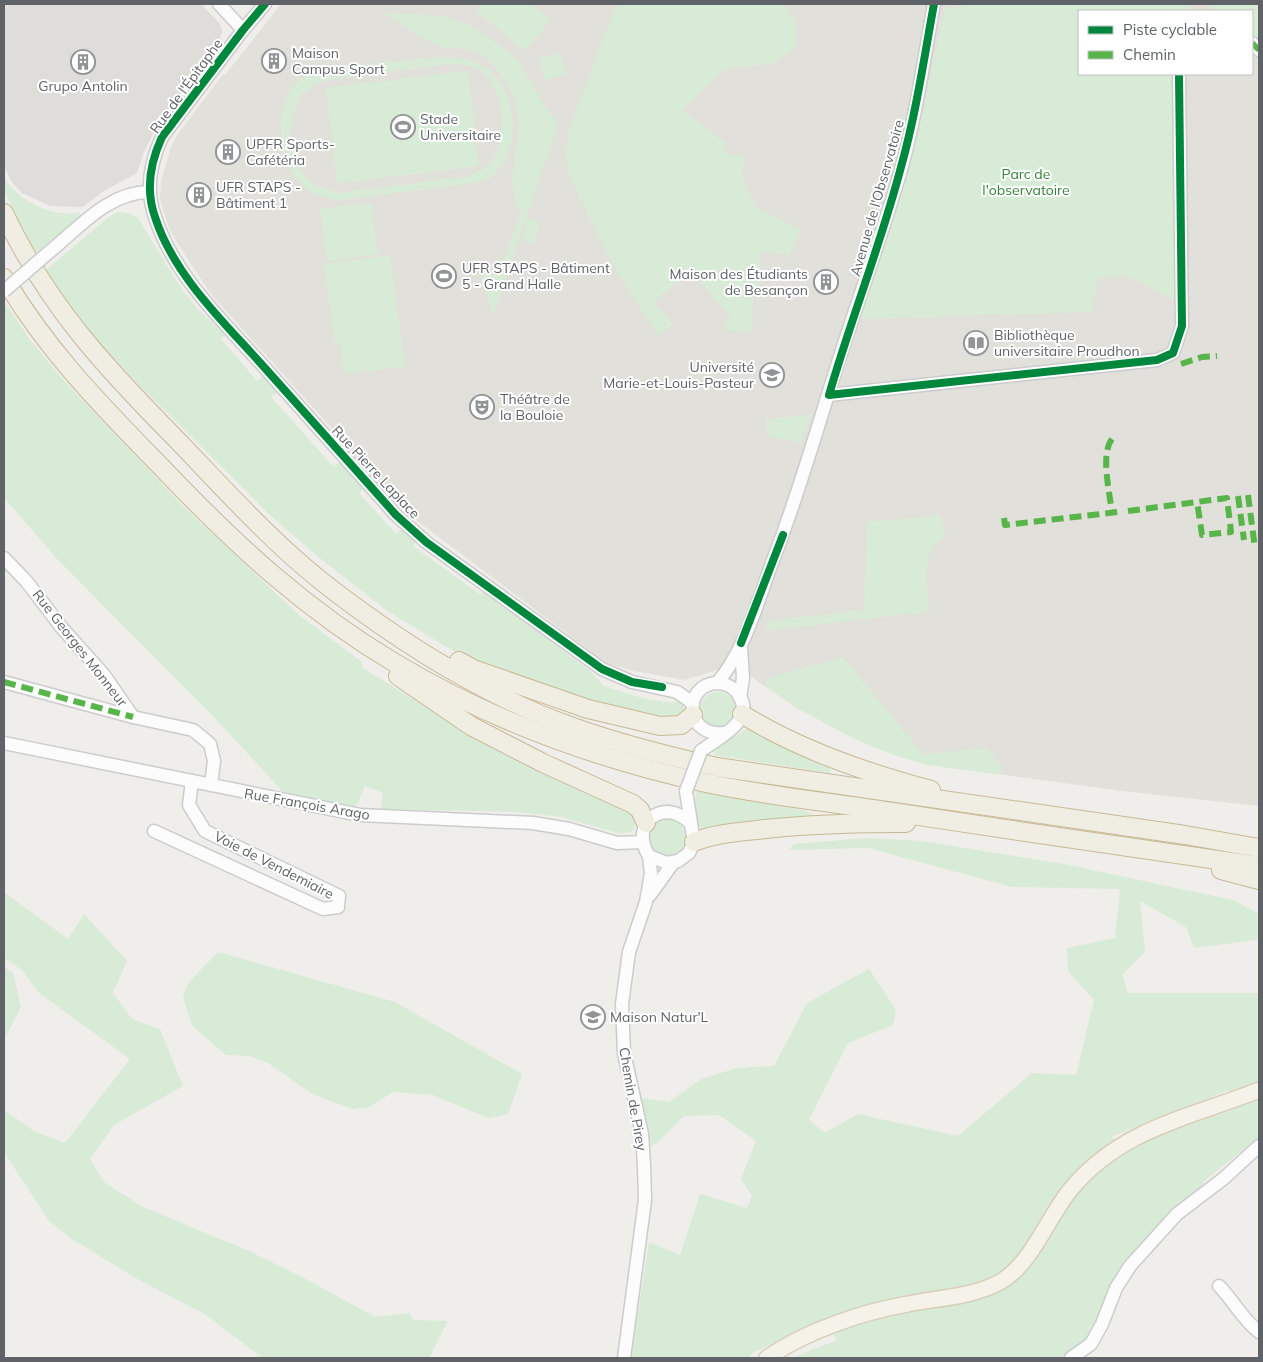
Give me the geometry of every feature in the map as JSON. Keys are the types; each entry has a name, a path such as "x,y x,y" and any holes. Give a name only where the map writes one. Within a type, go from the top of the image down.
{"highway":[{"path":"4,213 38,277 58,308 86,343 178,442 279,543 333,590 442,664 482,687 571,727 658,754 717,767 1016,812 1185,835 1259,848"},
{"path":"4,278 36,329 93,396 252,558 338,627 396,664 469,703 526,728 609,758 708,783 1259,866"},
{"path":"279,543 401,628 473,669 588,710 660,726 681,725 694,714"},
{"path":"338,627 351,643 471,726 543,763 633,804 640,810 646,823"},
{"path":"741,706 819,753 860,769 1016,812"},
{"path":"694,842 727,833 840,822 971,824"},
{"path":"1185,835 1259,836"},
{"path":"1153,850 1259,880"}],"main road":[{"path":"767,1358 796,1341 855,1317 892,1307 968,1293 998,1283 1011,1275 1024,1261 1071,1189 1097,1163 1117,1147 1160,1124 1259,1090"}],"street":[{"path":"219,4 242,30"},
{"name":"Rue de l'Épitaphe","path":"149,192 150,170 162,137 242,30 266,4"},
{"name":"Avenue de l'Observatoire","path":"717,683 727,671 741,643 788,521 830,395 846,335 901,170 911,129 934,4"},
{"path":"830,395 1157,360 1173,353 1182,326 1179,75"},
{"path":"4,291 112,201 125,195 149,192"},
{"name":"Rue Pierre Laplace","path":"149,192 155,217 176,261 209,307 396,514 426,542 592,663 632,682 662,687 702,689"},
{"name":"Rue Georges Monneur","path":"4,558 27,582 67,635 104,675 134,717 193,730 210,744 214,761 211,785"},
{"name":"Avenue de l'Observatoire","path":"741,643 740,659 743,678 741,706"},
{"path":"4,682 134,717"},
{"path":"665,812 686,791 701,751 694,714 702,689 717,683 731,687 741,706 738,724 701,751"},
{"name":"Rue Pierre Laplace","path":"662,687 677,692 694,714"},
{"path":"694,714 709,733 724,733"},
{"name":"Rue François Arago","path":"4,743 360,815 533,823 569,829 618,843 643,842"},
{"name":"Voie de Vendemiaire","path":"154,831 323,909 338,907 339,896 205,831 189,805 192,781"},
{"path":"686,791 694,842 688,853 673,863 658,861 649,856 643,842 643,830 652,816 665,812 679,814 690,823"},
{"name":"Chemin de Pirey","path":"624,1358 644,1200 644,1174 642,1134 624,1053 622,1004 629,952 646,902 651,873 649,856"},
{"name":"Chemin de Pirey","path":"646,902 673,863"},
{"path":"1071,1358 1091,1344 1102,1324 1116,1288 1130,1266 1177,1214 1223,1179 1259,1146"},
{"path":"1219,1286 1232,1299 1246,1322 1259,1332"}],"shaded area":[{"path":"4,4 201,4 220,24 222,32 215,50 158,123 143,154 137,173 102,192 83,207 50,206 22,193 11,181 4,166"},
{"name":"Université Marie-et-Louis-Pasteur","path":"281,4 1259,4 1259,806 1122,791 925,764 884,750 798,709 746,673 740,663 685,680 633,671 606,663 408,514 363,468 335,432 210,293 171,233 160,199 161,181 171,147 177,135 223,74 225,75"}],"green space":[{"path":"482,4 530,4 550,20 525,51 476,11"},
{"path":"623,4 785,4 796,23 796,46 774,63 725,69 681,110 725,142 725,154 744,155 742,177 756,207 801,230 786,262 786,253 760,252 759,291 753,292 753,332 726,331 724,323 731,317 691,270 654,302 673,324 658,336 608,256 568,173 566,154 569,130 615,7"},
{"name":"Parc de l'observatoire","path":"972,4 1187,4 1192,10 1078,10 1078,75 1176,75 1181,303 1126,275 1098,278 1091,312 857,319 925,102 945,9"},
{"path":"1206,4 1259,4 1259,47 1253,42 1253,10 1214,10"},
{"path":"385,13 444,16 467,24 492,39 516,59 558,125 493,316 480,278 502,264 521,213 515,200 513,188 519,121 515,101 498,70 484,57 471,50 437,45"},
{"path":"560,53 566,74 545,80 539,59"},
{"path":"446,57 467,59 481,65 496,78 504,90 510,105 512,136 509,151 503,164 493,175 475,183 341,200 313,193 296,177 288,165 283,151 281,121 283,107 289,93 297,82 306,75 324,67","holes":["447,64 474,67 485,74 493,84 498,97 502,126 496,153 488,165 470,176 339,193 317,186 309,181 299,167 291,145 290,130 296,105 301,96 316,84 329,80"]},
{"name":"Stade Universitaire","path":"468,71 479,166 337,183 326,88"},
{"path":"4,177 17,193 37,206 59,213 80,212 76,223 35,253 4,191"},
{"path":"371,203 378,254 327,261 320,209"},
{"path":"118,212 128,213 138,218 179,285 197,308 225,335 221,339 257,381 263,376 277,392 271,397 333,466 340,462 364,488 359,493 396,534 402,529 416,542 413,546 481,595 483,592 589,670 604,686 642,698 672,703 679,701 683,703 685,710 681,716 669,721 603,706 488,667 450,649 386,610 311,551 269,514 138,384 84,327 46,270 110,216"},
{"path":"528,218 540,222 534,244 522,240"},
{"path":"390,255 405,366 344,374 340,343 335,343 324,264"},
{"path":"6,304 31,341 68,385 182,505 299,615 362,662 363,668 481,741 631,810 636,823 632,831 621,834 561,817 517,812 381,809 383,793 365,786 356,807 284,793 214,717 58,560 4,498 4,306"},
{"path":"811,414 801,443 768,436 765,420"},
{"path":"940,514 946,535 937,542 928,559 927,579 930,611 765,631 769,621 864,610 867,521 919,518"},
{"path":"843,657 923,754 987,748 1001,766 1001,775 925,764 883,751 821,721 765,686 768,678"},
{"path":"718,692 725,693 731,697 735,703 735,717 731,723 725,727 718,728 711,727 705,723 701,717 700,710 701,703 705,697 711,693"},
{"path":"747,728 831,767 830,773 714,755 719,747"},
{"path":"697,791 804,810 816,817 709,831 702,829 696,821 695,801"},
{"path":"667,819 680,825 686,838 680,851 667,857 654,851 648,838 654,825"},
{"path":"867,838 922,841 1064,864 1233,900 1259,914 1259,936 1256,940 1194,948 1186,927 1140,901 1145,952 1123,974 1127,993 1259,993 1259,1137 1203,1182 1204,1187 1168,1217 1089,1339 1064,1358 801,1358 797,1356 837,1340 824,1320 754,1352 748,1358 631,1358 649,1242 680,1255 700,1194 747,1208 752,1196 741,1179 756,1141 719,1115 684,1116 657,1143 651,1146 642,1098 669,1102 701,1079 737,1068 774,1066 807,1003 869,969 896,1010 893,1025 848,1043 809,1120 825,1133 858,1114 958,1136 1032,1073 1076,1075 1094,1000 1068,971 1067,948 1115,938 1120,889 1012,887 868,848 789,850 794,844","holes":["1228,1090 1229,1111 1150,1139 1129,1151 1111,1137"]},
{"path":"4,892 68,939 84,914 127,961 113,993 132,1019 160,1029 183,1086 114,1125 90,1159 104,1182 143,1207 249,1251 304,1278 375,1317 410,1313 413,1320 448,1321 429,1358 263,1358 205,1314 139,1280 72,1239 49,1221 4,1152 4,1110 34,1131 65,1143 130,1059 39,993 22,970 4,958"},
{"path":"218,952 395,1002 522,1074 508,1114 488,1118 433,1095 393,1092 369,1107 353,1109 314,1095 268,1063 249,1056 226,1055 192,1026 183,997 189,982"},
{"path":"4,967 13,973 21,1007 4,1040"}],"marked path":[{"path":"1253,44 1259,50"},
{"path":"1181,364 1202,357 1217,356"},
{"path":"1112,439 1108,446 1106,464 1112,513"},
{"path":"1248,495 1255,548"},
{"path":"1238,496 1244,540"},
{"path":"1128,511 1227,498 1231,532 1202,535 1197,501"},
{"path":"1004,518 1005,525 1118,512"},
{"path":"4,682 133,717"}],"cycle path":[{"path":"265,4 162,137 154,157 150,176 152,207 163,239 174,259 187,279 217,315 396,515 426,542 602,669 632,682 662,687"},
{"path":"934,4 915,106 901,167 829,395 1157,360 1173,353 1182,326 1179,75"},
{"path":"741,643 783,535"}],"place":[{"name":"Maison Campus Sport","path":"274,61"},
{"name":"Grupo Antolin","path":"83,62"},
{"name":"Stade Universitaire","path":"403,127"},
{"name":"UPFR Sports- Cafétéria","path":"228,152"},
{"name":"UFR STAPS - Bâtiment 1","path":"199,195"},
{"name":"UFR STAPS - Bâtiment 5 - Grand Halle","path":"444,276"},
{"name":"Maison des Étudiants de Besançon","path":"826,282"},
{"name":"Bibliothèque universitaire Proudhon","path":"976,343"},
{"name":"Université Marie-et-Louis-Pasteur","path":"772,375"},
{"name":"Théâtre de la Bouloie","path":"482,407"},
{"name":"Maison Natur'L","path":"593,1017"}]}
